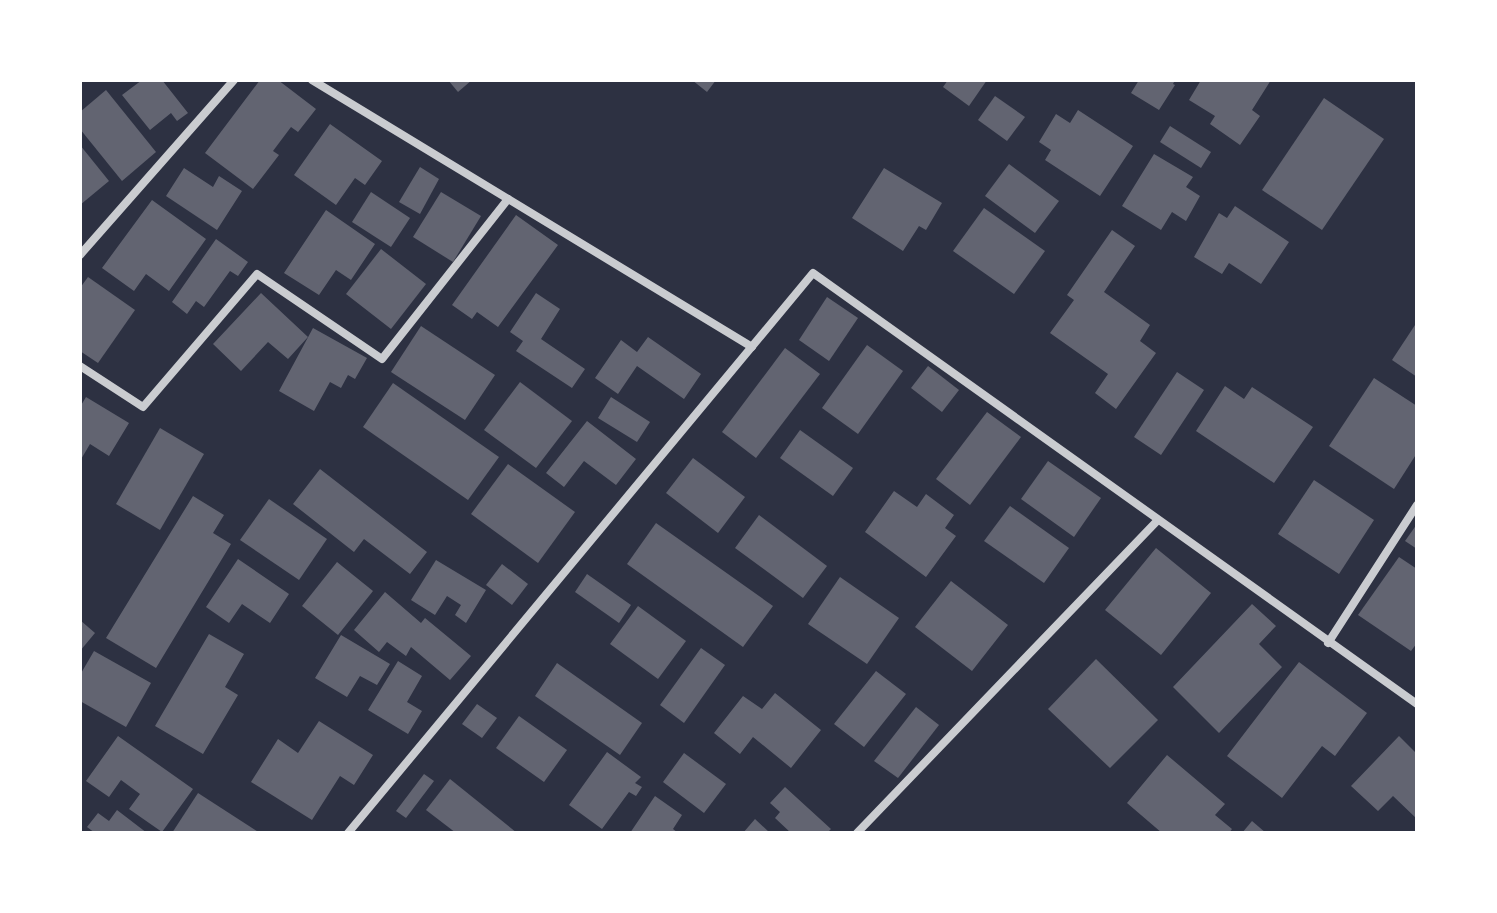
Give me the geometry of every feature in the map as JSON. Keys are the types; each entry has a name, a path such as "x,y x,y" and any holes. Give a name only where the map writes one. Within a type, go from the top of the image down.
{"street":[{"path":"80,255 234,80"},
{"path":"312,80 752,347"},
{"path":"80,366 143,407 257,274 382,359 508,199"},
{"path":"348,833 813,273 1417,704"},
{"path":"1328,643 1417,505"},
{"path":"857,833 1157,521"}],"building":[{"path":"142,80 162,80 188,113 177,121 171,113 150,130 122,95"},
{"path":"260,80 278,80 316,109 298,132 291,127 273,151 279,155 253,189 205,153"},
{"path":"448,80 472,80 458,92"},
{"path":"692,80 716,80 707,92"},
{"path":"948,80 987,80 969,106 943,87"},
{"path":"1139,80 1175,80 1175,85 1159,110 1131,93"},
{"path":"1201,80 1271,80 1252,110 1260,116 1240,145 1210,124 1215,116 1189,100"},
{"path":"106,90 156,152 122,181 80,129 80,112"},
{"path":"995,96 1025,117 1007,141 978,120"},
{"path":"1324,98 1384,139 1322,230 1262,190"},
{"path":"1078,110 1133,146 1100,196 1045,160 1051,150 1039,142 1056,114 1070,123"},
{"path":"330,124 382,161 365,185 355,178 336,205 294,175"},
{"path":"1170,126 1211,152 1201,168 1160,142"},
{"path":"80,145 109,181 80,205"},
{"path":"1154,154 1193,177 1186,187 1200,196 1186,221 1172,212 1161,230 1122,206"},
{"path":"1009,164 1059,201 1035,233 985,196"},
{"path":"420,167 439,179 420,214 399,202"},
{"path":"184,168 213,187 219,176 242,191 217,230 166,196"},
{"path":"884,168 942,203 926,230 919,226 903,251 852,218"},
{"path":"371,192 410,218 391,247 352,222"},
{"path":"441,192 481,216 453,262 413,237"},
{"path":"152,200 206,239 169,291 146,274 134,291 102,268"},
{"path":"1235,206 1289,242 1261,284 1229,263 1222,274 1194,257 1219,213 1227,218"},
{"path":"984,208 1045,251 1014,294 953,251"},
{"path":"326,210 375,244 351,280 336,270 319,295 284,273"},
{"path":"516,215 558,245 498,327 477,312 472,319 452,305"},
{"path":"1112,230 1135,246 1104,292 1150,325 1140,341 1156,353 1116,409 1095,393 1108,374 1050,333 1074,300 1067,295"},
{"path":"216,239 248,262 238,276 230,271 204,307 196,301 187,314 172,302"},
{"path":"381,249 426,284 391,329 346,294"},
{"path":"88,277 135,310 98,363 80,351 80,288"},
{"path":"261,293 308,337 288,359 268,342 241,371 213,344"},
{"path":"536,293 560,309 541,339 585,369 572,388 516,351 523,341 510,332"},
{"path":"827,297 858,318 829,361 799,340"},
{"path":"1417,322 1417,377 1392,360"},
{"path":"421,326 495,375 465,420 391,372"},
{"path":"313,328 367,358 355,379 348,375 341,388 330,382 314,411 279,391"},
{"path":"648,337 701,374 684,399 637,366 618,394 595,378 621,340 637,352"},
{"path":"867,345 903,371 858,434 822,408"},
{"path":"785,348 820,374 756,458 722,432"},
{"path":"928,366 959,390 942,412 911,388"},
{"path":"1177,372 1204,390 1161,455 1134,437"},
{"path":"1374,378 1417,406 1417,453 1394,489 1329,446"},
{"path":"520,382 572,421 536,468 484,430"},
{"path":"393,383 499,457 468,500 363,427"},
{"path":"1225,386 1244,399 1252,387 1313,427 1274,483 1196,431"},
{"path":"86,397 129,423 109,456 90,444 80,461 80,407"},
{"path":"611,397 650,422 637,442 598,418"},
{"path":"987,412 1021,437 970,505 936,479"},
{"path":"587,421 636,459 616,485 584,461 564,487 546,473"},
{"path":"160,428 204,454 160,530 116,504"},
{"path":"800,430 853,468 833,496 780,458"},
{"path":"693,458 745,497 718,533 666,493"},
{"path":"1048,461 1101,498 1074,537 1021,499"},
{"path":"508,464 575,512 538,563 471,514"},
{"path":"320,469 427,552 410,574 364,539 354,552 293,504"},
{"path":"1314,480 1374,520 1339,574 1278,534"},
{"path":"894,491 917,507 926,494 954,515 945,528 956,536 926,577 865,532"},
{"path":"193,496 224,515 213,533 231,544 156,668 106,638"},
{"path":"269,499 327,539 299,580 240,540"},
{"path":"1010,506 1069,548 1044,583 984,541"},
{"path":"759,515 827,566 803,598 735,548"},
{"path":"656,523 773,606 743,647 627,564"},
{"path":"1417,524 1417,549 1405,541"},
{"path":"1156,548 1211,593 1161,655 1105,610"},
{"path":"1399,557 1417,569 1417,643 1411,651 1358,615"},
{"path":"238,559 289,594 270,623 242,604 229,623 206,607"},
{"path":"436,560 486,590 466,623 455,615 461,605 447,596 435,615 411,600"},
{"path":"337,562 373,591 338,635 302,606"},
{"path":"502,564 528,584 512,605 486,585"},
{"path":"587,574 631,605 619,623 575,592"},
{"path":"840,577 899,618 867,664 808,624"},
{"path":"951,581 1008,625 972,671 915,627"},
{"path":"385,592 421,623 425,618 471,656 450,680 411,647 406,656 387,642 379,652 354,630"},
{"path":"1252,604 1276,626 1259,644 1282,667 1219,733 1173,687"},
{"path":"638,606 686,641 658,679 610,644"},
{"path":"80,620 95,633 80,651"},
{"path":"209,634 244,654 225,687 238,695 203,754 155,726"},
{"path":"341,635 390,664 377,685 360,676 347,697 315,678"},
{"path":"701,648 725,665 684,723 660,705"},
{"path":"94,651 151,683 126,727 80,701 80,675"},
{"path":"1096,659 1158,720 1110,768 1048,709"},
{"path":"398,661 422,676 407,702 422,711 408,734 368,710"},
{"path":"1299,662 1367,713 1335,756 1322,746 1282,798 1227,756"},
{"path":"557,663 642,723 620,755 535,696"},
{"path":"876,671 906,694 864,747 834,724"},
{"path":"775,693 821,730 791,768 753,737 740,754 714,733 743,696 762,709"},
{"path":"477,704 497,718 482,738 462,724"},
{"path":"916,707 939,725 898,778 874,761"},
{"path":"519,716 567,750 544,782 496,748"},
{"path":"319,721 373,755 354,785 340,776 312,820 251,782 278,739 298,753"},
{"path":"118,736 193,789 162,832 129,809 140,794 121,780 109,797 86,781"},
{"path":"1399,736 1417,754 1417,819 1393,796 1378,811 1351,786"},
{"path":"607,752 641,777 635,783 642,787 636,796 629,792 602,829 569,805"},
{"path":"684,753 726,784 704,813 663,782"},
{"path":"1167,755 1225,804 1215,815 1232,829 1229,833 1162,833 1127,803"},
{"path":"424,774 434,781 406,818 396,811"},
{"path":"450,779 517,833 456,833 426,810"},
{"path":"785,787 831,829 827,833 791,833 775,818 780,812 770,803"},
{"path":"198,793 260,833 172,833"},
{"path":"655,796 682,815 673,829 678,833 630,833"},
{"path":"117,810 147,833 95,833 87,827 98,813 109,821"},
{"path":"755,819 770,833 743,833"},
{"path":"1252,821 1266,833 1242,833"}]}
